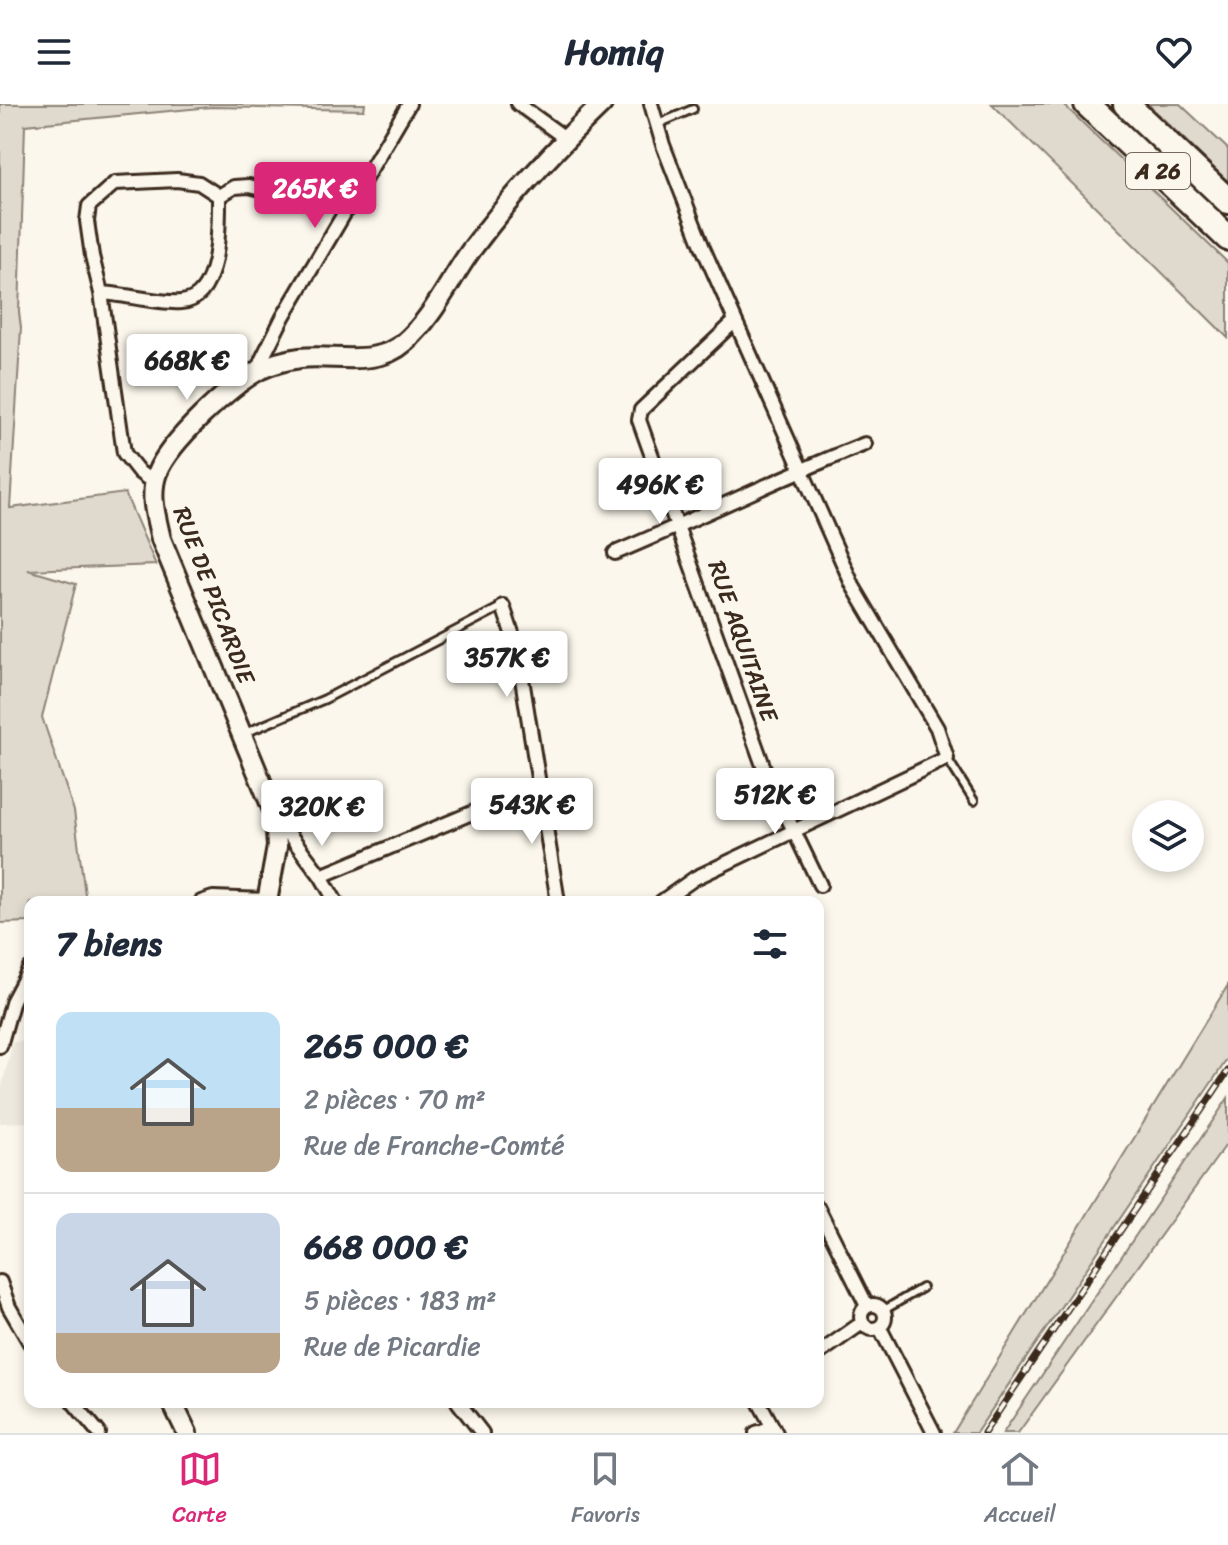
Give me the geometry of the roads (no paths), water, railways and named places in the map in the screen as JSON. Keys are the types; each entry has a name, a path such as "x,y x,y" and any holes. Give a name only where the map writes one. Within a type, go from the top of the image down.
{"highway":[{"name":"A 26","path":"1087,104 1228,238"},
{"name":"A 26","path":"1126,104 1228,201"}],"street":[{"path":"261,369 262,359 283,317 409,104"},
{"path":"518,104 565,138"},
{"name":"RUE DE PICARDIE","path":"269,896 277,847 275,815 161,539 153,502 157,473 166,456 188,429 246,378 261,369 300,358 359,359 385,355 403,345 421,327 472,249 565,138 602,104"},
{"path":"651,104 663,145 734,322 800,469 853,586 937,728 947,758 695,878 670,896"},
{"path":"155,484 139,472 124,453 101,293 87,221 89,206 115,183 177,180 199,183 219,196"},
{"path":"219,196 234,187 249,186 289,196 352,203"},
{"path":"101,293 182,302 196,298 212,275 219,196"},
{"name":"RUE AQUITAINE","path":"734,322 641,410 639,420 765,771 820,885"},
{"path":"615,553 800,469 865,444"},
{"path":"503,606 517,648 557,896"},
{"path":"321,876 539,785"},
{"path":"275,815 333,896"},
{"path":"0,1046 6,1000 24,976"},
{"path":"824,1220 867,1306"},
{"path":"0,1282 9,1307 24,1333"},
{"path":"876,1305 884,1310 885,1319 880,1328 870,1329 862,1323 861,1314 867,1306 876,1305"},
{"path":"824,1350 862,1323"},
{"path":"880,1328 934,1433"},
{"path":"78,1408 99,1433"},
{"path":"175,1408 187,1433"},
{"path":"463,1408 482,1433"},
{"path":"756,1433 774,1430 762,1408"}],"lane":[{"path":"658,124 693,109"},
{"path":"242,734 325,699 503,606"},
{"path":"947,758 974,801"},
{"path":"884,1310 922,1288"}],"railway":[{"path":"984,1433 1228,1071"}]}
